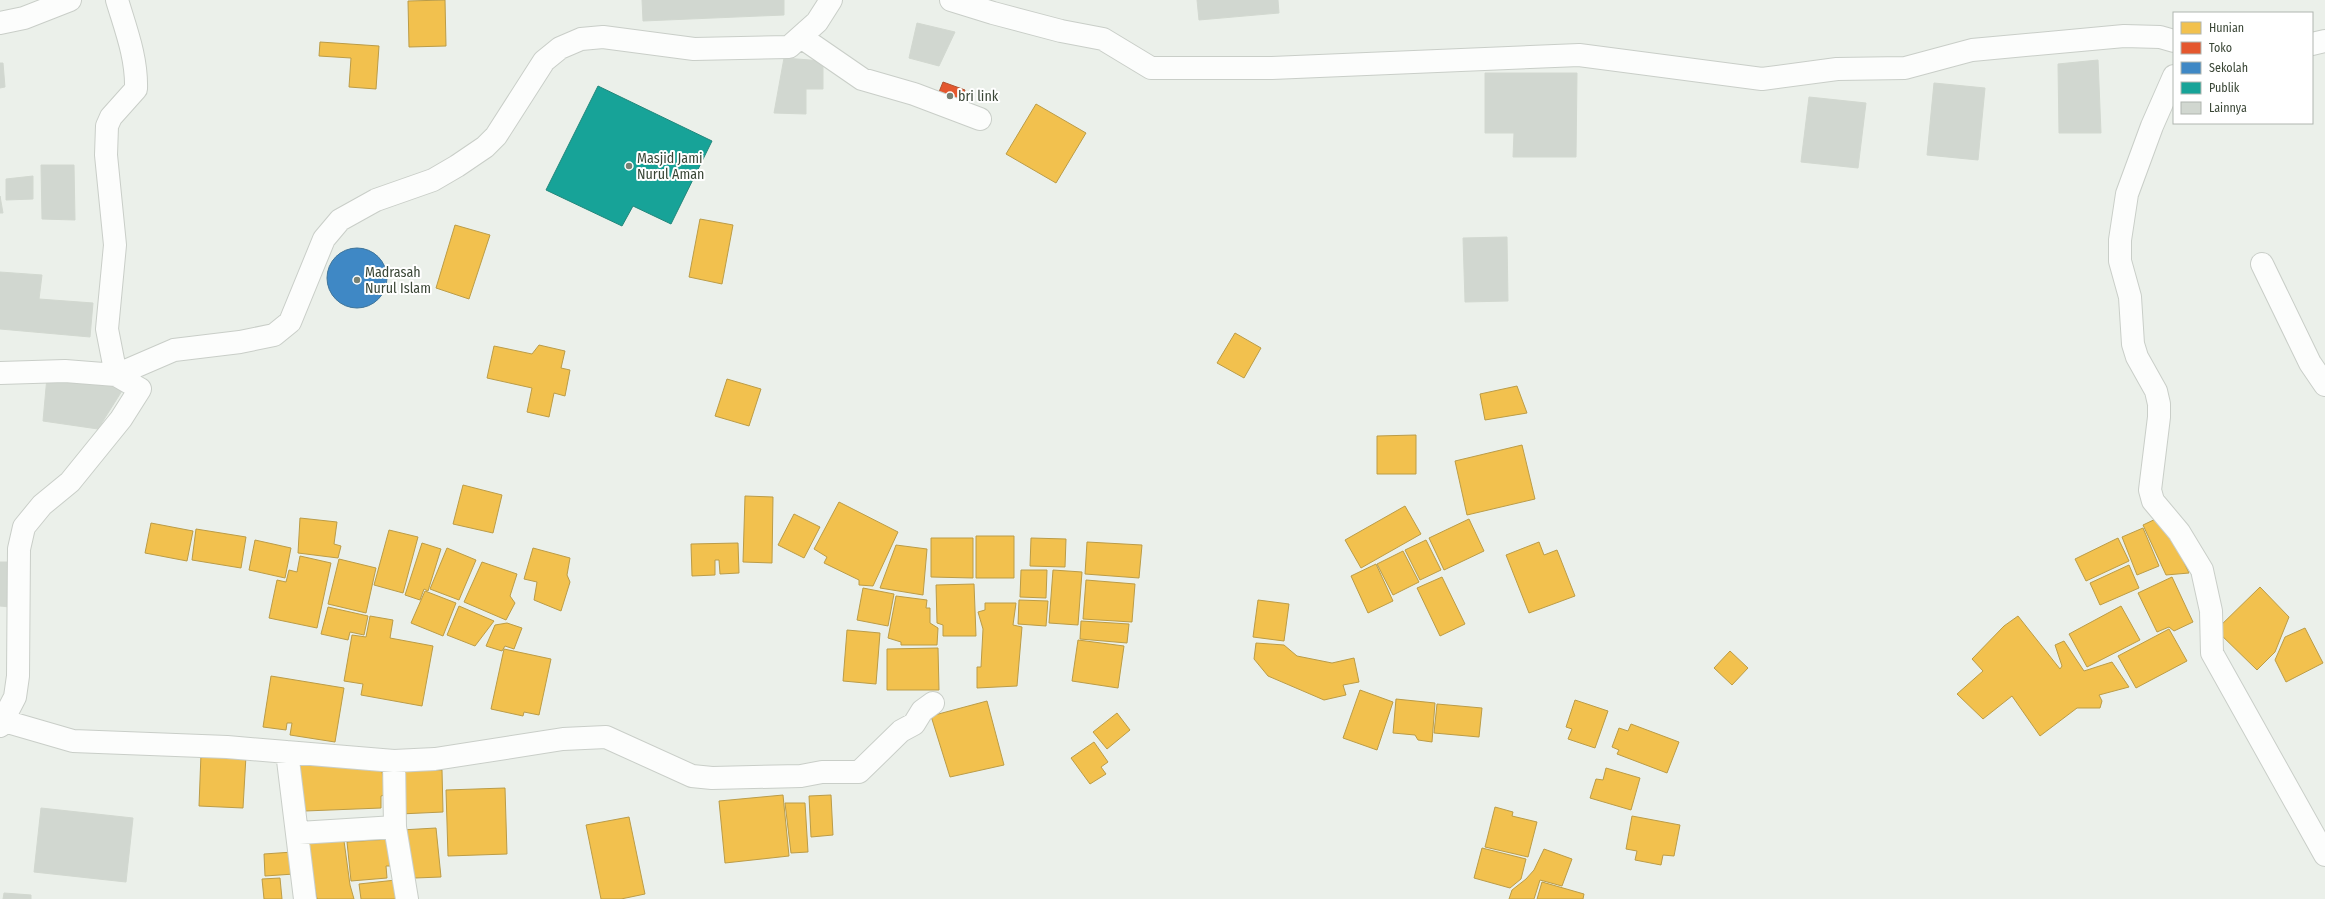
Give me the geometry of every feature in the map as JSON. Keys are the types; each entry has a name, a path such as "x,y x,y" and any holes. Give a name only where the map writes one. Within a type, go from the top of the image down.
{"street":[{"path":"0,23 24,18 70,0"},
{"path":"116,375 107,329 115,245 114,219 106,155 107,126 111,117 136,89 135,61 117,0"},
{"path":"116,375 174,350 240,342 274,335 290,322 324,239 340,220 376,200 433,180 485,147 496,136 544,61 560,48 581,39 603,37 694,49 789,47 817,22 831,0"},
{"path":"951,0 1046,27 1103,39 1151,68 1272,68 1579,55 1762,79 1838,69 1905,68 1972,50 2124,36 2160,37 2173,41"},
{"path":"801,37 862,79 914,94 980,119"},
{"path":"2313,44 2325,41"},
{"path":"2173,78 2152,126 2132,179 2123,213 2120,240 2120,262 2130,297 2133,344 2137,357 2156,391 2159,404 2159,417 2150,490 2153,501 2179,532 2202,570 2211,611 2212,653 2325,854"},
{"path":"2262,264 2310,363 2325,384"},
{"path":"0,373 65,371 116,375 140,389 121,419 70,482 42,505 24,527 19,549 18,676 15,697 2,724 73,741 156,743 394,761 435,759 563,739 606,737 692,776 712,778 801,776 822,772 859,772 901,731 914,724 922,711 933,703"},
{"path":"287,752 306,899"},
{"path":"394,761 395,827 407,899"},
{"path":"298,834 395,827"}],"building: Hunian":[{"path":"445,0 446,46 409,47 408,1"},
{"path":"320,42 379,46 376,89 349,87 351,58 319,56"},
{"path":"1036,104 1086,133 1056,183 1006,154"},
{"path":"700,219 733,225 722,284 689,277"},
{"path":"455,225 490,235 469,299 436,288"},
{"path":"1235,333 1261,348 1244,378 1217,363"},
{"path":"539,345 565,351 561,368 570,370 565,396 554,393 549,417 527,412 532,388 487,378 494,346 532,354"},
{"path":"727,379 761,389 749,426 715,416"},
{"path":"1517,386 1527,413 1485,420 1480,394"},
{"path":"1416,435 1416,474 1377,474 1377,436"},
{"path":"1522,445 1535,499 1467,515 1455,461"},
{"path":"463,485 502,495 493,533 453,524"},
{"path":"745,496 773,497 772,563 743,562"},
{"path":"839,502 898,532 873,586 859,585 859,580 824,563 827,557 814,549"},
{"path":"1405,506 1421,534 1361,568 1345,540"},
{"path":"794,514 820,527 804,558 778,545"},
{"path":"2162,516 2189,573 2166,575 2143,525"},
{"path":"300,518 337,522 334,544 341,546 338,558 298,553"},
{"path":"1469,519 1484,551 1444,570 1429,538"},
{"path":"151,523 193,531 187,561 145,553"},
{"path":"2143,528 2159,566 2137,575 2122,537"},
{"path":"196,529 246,537 241,568 192,560"},
{"path":"389,530 418,537 403,593 374,585"},
{"path":"976,536 1014,536 1014,578 976,578"},
{"path":"931,538 973,538 973,578 931,577"},
{"path":"1031,538 1066,539 1065,567 1030,566"},
{"path":"2118,538 2129,561 2086,581 2075,559"},
{"path":"255,540 291,548 285,578 249,570"},
{"path":"1426,540 1441,570 1420,580 1405,550"},
{"path":"1087,542 1142,545 1139,578 1085,574"},
{"path":"1539,542 1544,555 1557,550 1575,596 1529,613 1506,555"},
{"path":"422,543 441,549 428,591 424,589 420,600 405,595"},
{"path":"738,543 739,573 720,574 719,560 715,560 715,575 692,576 691,544"},
{"path":"896,545 927,549 923,595 880,588"},
{"path":"447,548 476,560 459,600 430,589"},
{"path":"533,548 570,558 567,575 570,582 561,611 534,600 537,582 524,579"},
{"path":"1403,551 1419,582 1393,595 1377,564"},
{"path":"300,556 331,563 317,628 269,618 277,580 286,582 289,570 297,572"},
{"path":"339,559 376,568 366,613 328,604"},
{"path":"482,562 517,574 510,596 515,603 506,620 464,602"},
{"path":"1376,564 1393,601 1368,613 1351,576"},
{"path":"2129,565 2139,588 2100,605 2090,583"},
{"path":"1021,570 1047,570 1046,598 1020,597"},
{"path":"1053,570 1082,572 1078,625 1049,623"},
{"path":"1442,577 1465,624 1440,636 1417,588"},
{"path":"2172,577 2193,622 2174,631 2169,627 2157,632 2138,593"},
{"path":"1086,580 1135,584 1132,622 1083,619"},
{"path":"974,584 976,636 943,636 943,625 937,623 936,585"},
{"path":"2260,587 2289,617 2275,652 2257,670 2216,630"},
{"path":"863,588 894,594 888,626 857,620"},
{"path":"425,591 456,603 443,636 411,623"},
{"path":"896,596 927,600 926,608 930,608 930,623 938,628 937,645 901,645 901,642 888,638"},
{"path":"1019,600 1048,601 1046,626 1018,624"},
{"path":"1258,600 1289,604 1284,641 1253,637"},
{"path":"985,603 1016,603 1013,625 1022,627 1017,686 977,688 977,667 981,667 983,629 978,612 985,610"},
{"path":"459,606 494,621 475,646 447,635"},
{"path":"2121,606 2140,640 2087,667 2069,634"},
{"path":"328,607 368,616 364,635 350,632 348,640 321,634"},
{"path":"370,616 393,620 390,638 433,646 422,706 361,695 363,684 344,681 352,635 366,637"},
{"path":"2018,616 2060,669 2062,666 2055,645 2064,641 2084,671 2112,662 2129,687 2099,695 2102,701 2100,708 2077,708 2040,736 2012,696 1983,719 1957,694 1983,671 1972,659 2004,626"},
{"path":"1081,621 1129,624 1127,643 1080,639"},
{"path":"507,623 522,628 514,649 505,646 502,651 486,646 495,625"},
{"path":"2305,628 2323,663 2286,682 2275,660 2285,637"},
{"path":"2169,629 2187,661 2136,688 2118,656"},
{"path":"847,630 880,633 876,684 843,681"},
{"path":"1078,640 1124,646 1118,688 1072,681"},
{"path":"1256,643 1284,645 1297,656 1332,663 1354,658 1359,682 1343,685 1346,695 1324,700 1268,676 1254,659"},
{"path":"938,648 939,690 887,690 887,649"},
{"path":"504,649 551,659 539,715 524,712 523,716 491,709"},
{"path":"1730,651 1748,668 1732,685 1714,668"},
{"path":"271,676 344,688 335,742 290,735 292,723 287,723 286,730 263,727"},
{"path":"1360,690 1393,702 1377,750 1343,738"},
{"path":"1396,699 1435,703 1432,742 1418,740 1415,735 1393,733"},
{"path":"1575,700 1608,711 1595,748 1568,739 1572,729 1566,727"},
{"path":"987,701 1004,765 950,777 931,716"},
{"path":"1437,704 1482,708 1479,737 1434,733"},
{"path":"1117,713 1130,730 1107,749 1093,732"},
{"path":"1631,724 1679,742 1667,773 1617,754 1619,750 1612,747 1619,728 1628,731"},
{"path":"1094,742 1108,762 1101,767 1106,774 1090,784 1071,758"},
{"path":"201,754 246,756 243,808 199,806"},
{"path":"299,763 380,765 388,794 381,796 381,808 305,811"},
{"path":"1606,768 1640,778 1631,810 1590,798 1596,779 1603,780"},
{"path":"442,770 443,812 400,814 404,771"},
{"path":"505,788 507,854 448,856 446,790"},
{"path":"783,795 789,856 725,863 719,801"},
{"path":"831,795 833,835 811,837 809,796"},
{"path":"785,803 805,803 808,852 791,853"},
{"path":"1495,807 1513,812 1512,816 1537,822 1528,857 1485,847"},
{"path":"1632,816 1680,825 1674,856 1663,855 1661,865 1635,860 1637,851 1626,849"},
{"path":"629,817 645,894 621,899 601,899 586,825"},
{"path":"436,828 441,877 415,878 401,830"},
{"path":"389,839 392,866 386,866 387,878 351,881 347,842"},
{"path":"344,841 350,885 354,899 317,899 306,843"},
{"path":"1482,848 1526,859 1521,879 1510,888 1474,878"},
{"path":"1544,849 1572,859 1562,886 1540,880 1534,899 1509,899 1512,890 1526,879 1534,870"},
{"path":"293,852 294,874 265,876 264,854"},
{"path":"280,878 282,899 264,899 262,879"},
{"path":"396,880 398,899 361,899 359,884"},
{"path":"1542,882 1584,894 1583,899 1537,899"}],"building: Toko":[{"name":"bri link","path":"943,82 965,90 959,109 935,102"}],"building: Sekolah":[{"name":"Madrasah Nurul Islam","path":"357,248 373,253 378,257 382,262 387,278 382,294 378,299 373,303 357,308 341,303 336,299 332,294 327,278 332,262 336,257 341,253"}],"building: Publik":[{"name":"Masjid Jami Nurul Aman","path":"598,86 712,141 671,224 633,206 622,226 546,190"}],"building: Lainnya":[{"path":"642,0 784,0 784,15 643,21"},
{"path":"1197,0 1278,0 1279,13 1199,20"},
{"path":"917,23 955,32 939,66 909,58"},
{"path":"784,58 823,61 823,89 806,89 806,114 774,113"},
{"path":"2098,60 2101,133 2059,133 2058,64"},
{"path":"0,63 3,63 5,87 0,88"},
{"path":"1485,73 1577,73 1576,157 1513,157 1514,133 1485,133"},
{"path":"1934,83 1985,88 1978,160 1927,155"},
{"path":"1809,97 1866,103 1858,168 1801,162"},
{"path":"41,165 74,165 75,220 42,219"},
{"path":"33,176 33,199 6,200 6,179"},
{"path":"0,196 3,213 0,213"},
{"path":"1507,237 1508,301 1465,302 1463,238"},
{"path":"0,272 42,275 39,299 93,303 90,337 0,329"},
{"path":"47,377 125,386 98,429 43,421"},
{"path":"0,562 11,562 10,607 0,606"},
{"path":"41,808 133,818 126,882 34,872"},
{"path":"4,893 31,895 31,899 3,899"}],"place":[{"name":"bri link","path":"950,96"},
{"name":"Masjid Jami Nurul Aman","path":"629,166"},
{"name":"Madrasah Nurul Islam","path":"357,280"}]}
